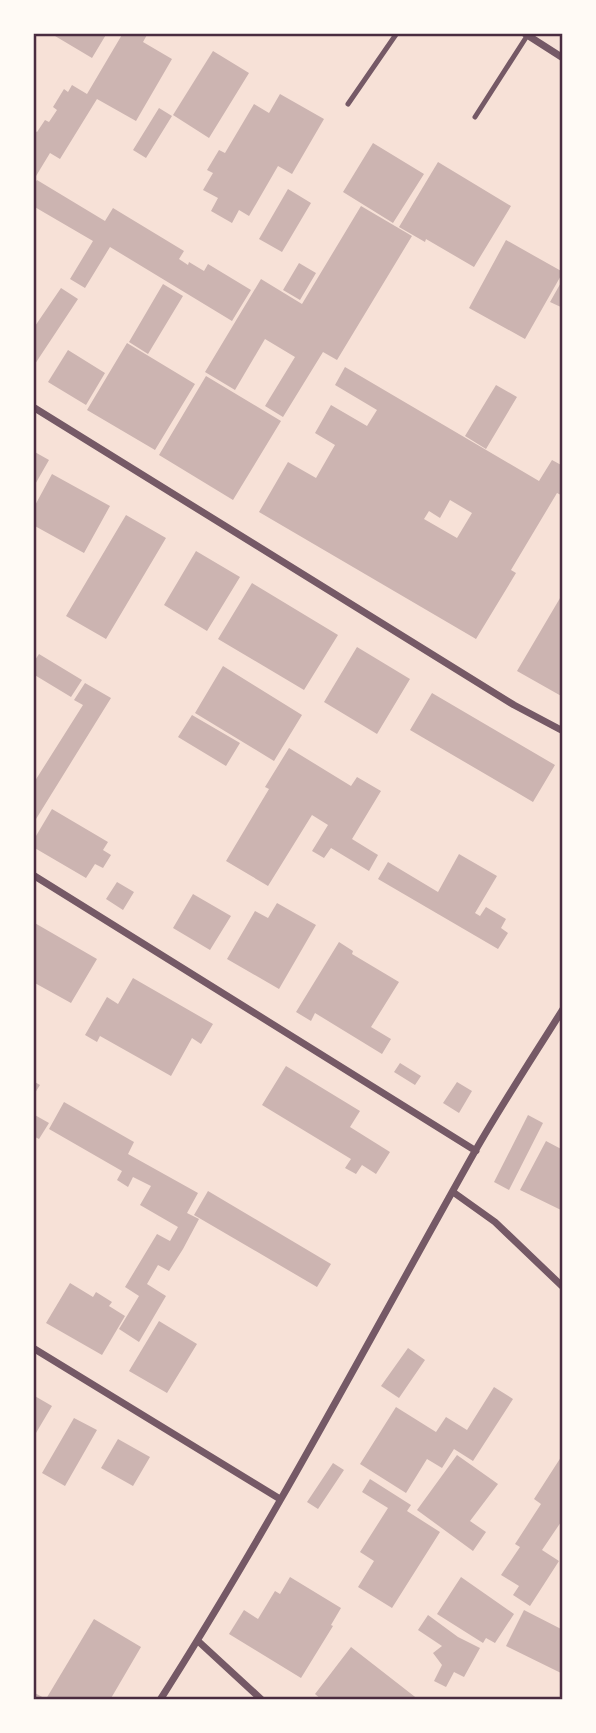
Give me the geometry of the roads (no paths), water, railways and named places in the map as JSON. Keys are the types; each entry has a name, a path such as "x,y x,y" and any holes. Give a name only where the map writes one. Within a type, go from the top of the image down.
{"street":[{"path":"525,34 563,58"},
{"path":"33,407 502,698 563,731"},
{"path":"33,876 476,1151"},
{"path":"160,1700 198,1641 280,1499 476,1151 563,1009"},
{"path":"453,1192 495,1222 563,1287"},
{"path":"33,1348 280,1499"},
{"path":"198,1641 262,1700"}],"lane":[{"path":"348,104 397,33"},
{"path":"475,117 525,34"}]}
